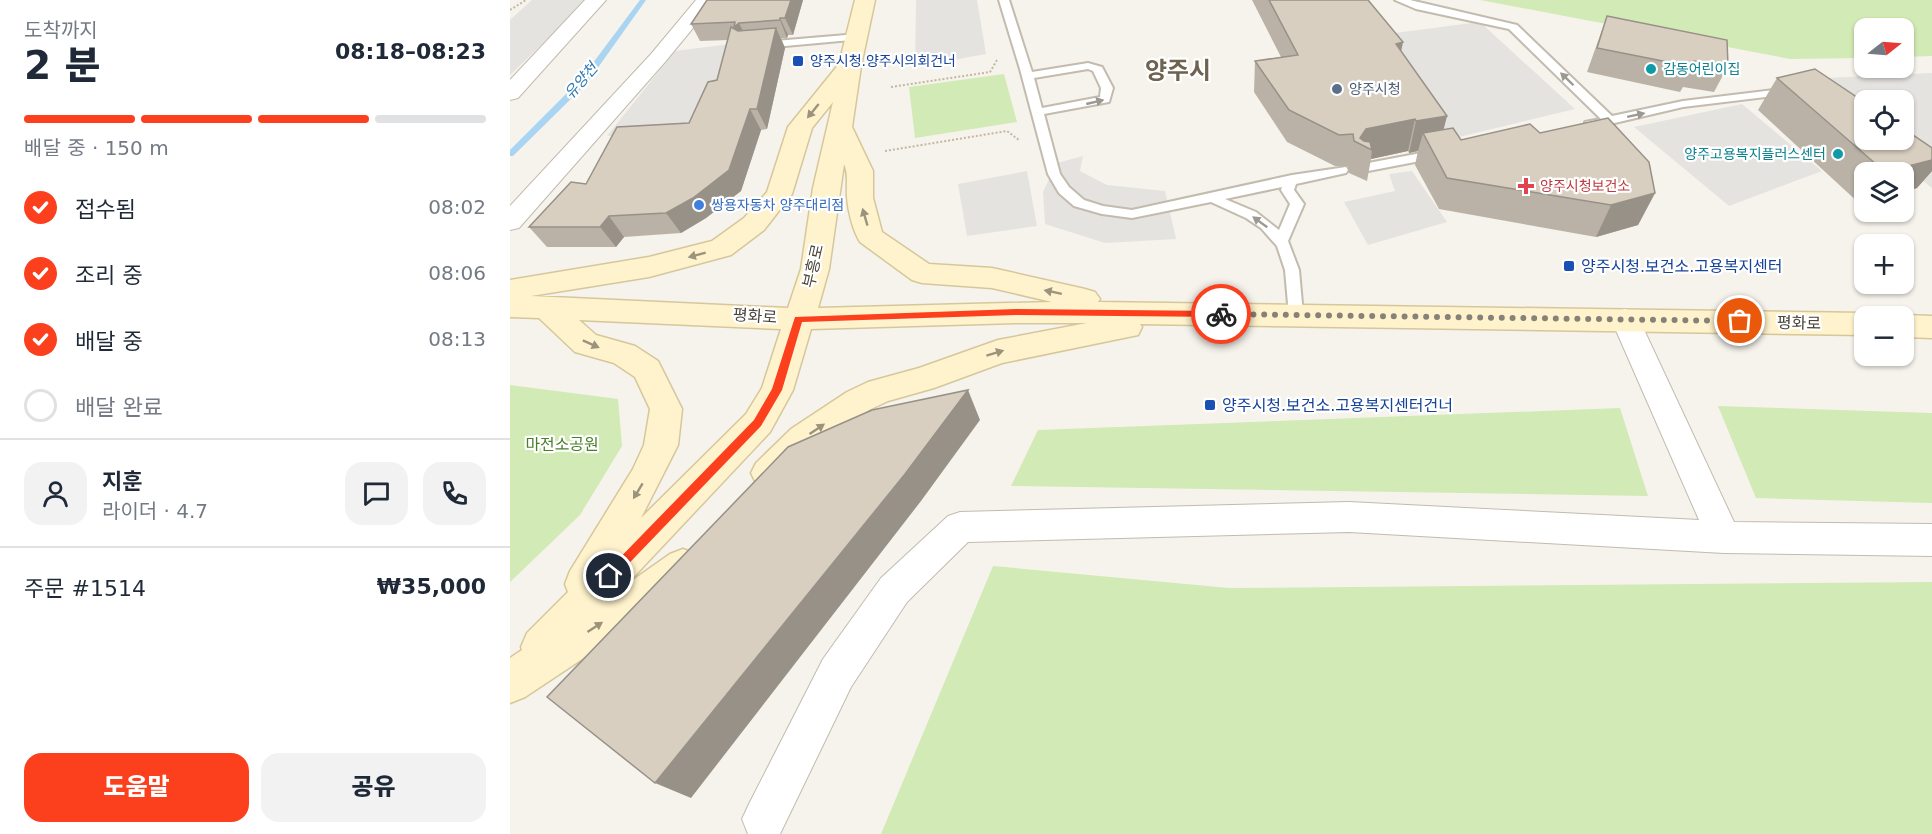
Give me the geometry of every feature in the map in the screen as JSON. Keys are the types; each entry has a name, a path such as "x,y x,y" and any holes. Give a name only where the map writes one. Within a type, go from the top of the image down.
{"main road":[{"name":"부흥로","path":"510,680 758,423 777,390 815,268 826,188 840,127 850,66 866,0"},
{"path":"510,290 649,267 722,248 754,224 779,194 800,127 850,66"},
{"path":"840,127 860,171 860,198 870,236 922,273 992,278 1151,313"},
{"name":"평화로","path":"510,306 798,319 1016,312 1854,324"},
{"path":"546,307 586,344 624,354 647,369 666,410 661,445 646,478 560,627"},
{"path":"747,494 802,439 858,401 879,391 924,379 998,352 1199,314"},
{"path":"1914,326 1932,327"},
{"path":"510,680 657,587 699,552 705,544"}],"street":[{"path":"510,93 596,0"},
{"path":"510,222 658,58 706,0"},
{"path":"1625,319 1724,537"},
{"path":"764,819 837,673 894,590 960,527 1349,517 1724,537 1932,540"}],"lane":[{"path":"1004,0 1054,174 1064,190 1079,203 1102,210 1132,214 1342,170"},
{"path":"1400,0 1420,8 1513,27 1609,120"},
{"path":"748,46 858,37"},
{"path":"1027,76 1088,66 1098,69 1107,88 1105,100 1038,112"},
{"path":"1576,128 1728,97 1803,90"},
{"path":"1363,168 1448,152"},
{"path":"1282,239 1297,204 1287,190 1292,179"},
{"path":"1213,198 1234,210 1250,214 1282,239 1290,259 1296,315"}],"path":[{"path":"510,10 526,0"},
{"path":"891,87 990,72 997,62 995,53"},
{"path":"885,151 1007,131 1019,140 1021,148"}],"green space":[{"path":"1480,0 1932,0 1932,56 1914,57 1914,18 1854,18 1854,58 1790,59"},
{"path":"1004,74 1017,122 915,138 909,87"},
{"name":"마전소공원","path":"510,385 618,399 622,446 580,515 510,582"},
{"path":"1718,406 1932,413 1932,503 1756,498"},
{"path":"1620,408 1648,496 1011,486 1038,430"},
{"path":"993,566 1229,588 1932,582 1932,834 881,834"}],"shaded area":[{"path":"532,0 588,0 510,75 510,20"},
{"path":"916,0 977,0 986,54 915,67"},
{"path":"1480,22 1575,109 1451,139 1379,35"},
{"path":"738,43 689,132 607,136 675,51"},
{"path":"1932,73 1932,188 1914,173 1914,162 1900,162 1885,150 1914,150 1914,90 1854,90 1854,124 1802,79 1854,77 1914,78 1914,74"},
{"path":"1742,104 1822,171 1729,206 1634,127"},
{"path":"1083,156 1080,171 1107,185 1165,191 1176,239 1105,243 1045,224 1043,192 1057,163"},
{"path":"1027,171 1037,226 967,236 958,184"},
{"path":"1412,171 1447,222 1368,245 1344,202 1395,191 1389,174"}],"building":[{"path":"707,0 791,0 785,18 780,18 780,20 739,23 734,27 735,22 691,24"},
{"name":"양주시청","path":"1269,0 1368,0 1403,42 1396,44 1447,116 1416,121 1415,119 1366,129 1360,138 1370,142 1372,150 1354,141 1353,134 1339,135 1289,110 1255,61 1298,55"},
{"path":"1607,16 1727,40 1728,66 1694,61 1693,67 1597,48"},
{"path":"731,27 738,31 776,28 757,109 750,109 729,170 693,198 666,213 609,216 600,227 529,227 571,182 586,184 617,127 689,123 708,82 717,80"},
{"path":"1815,69 1854,95 1854,145 1777,78"},
{"path":"1608,118 1649,162 1655,193 1611,205 1447,178 1423,133 1453,128 1461,140 1530,124 1540,133"},
{"path":"1914,136 1932,148 1932,160 1914,165 1914,162 1874,162 1860,150 1914,150"},
{"path":"968,390 905,474 655,783 547,697 788,447 872,410"}],"waterway":[{"name":"유양천","path":"510,154 584,81 643,0"}],"way so far":[{"path":"1221,314 1740,321"}],"place":[{"name":"양주시청.양주시의회건너","path":"798,61"},
{"name":"감동어린이집","path":"1651,69"},
{"name":"양주시청","path":"1337,89"},
{"name":"양주고용복지플러스센터","path":"1838,154"},
{"name":"양주시청보건소","path":"1526,186"},
{"name":"쌍용자동차 양주대리점","path":"699,205"},
{"name":"양주시청.보건소.고용복지센터","path":"1569,266"},
{"name":"양주시청.보건소.고용복지센터건너","path":"1210,405"}],"district":[{"name":"양주시","path":"1178,71"}],"route":[{"path":"609,576 758,423 777,390 798,319 1016,312 1221,314"}]}
